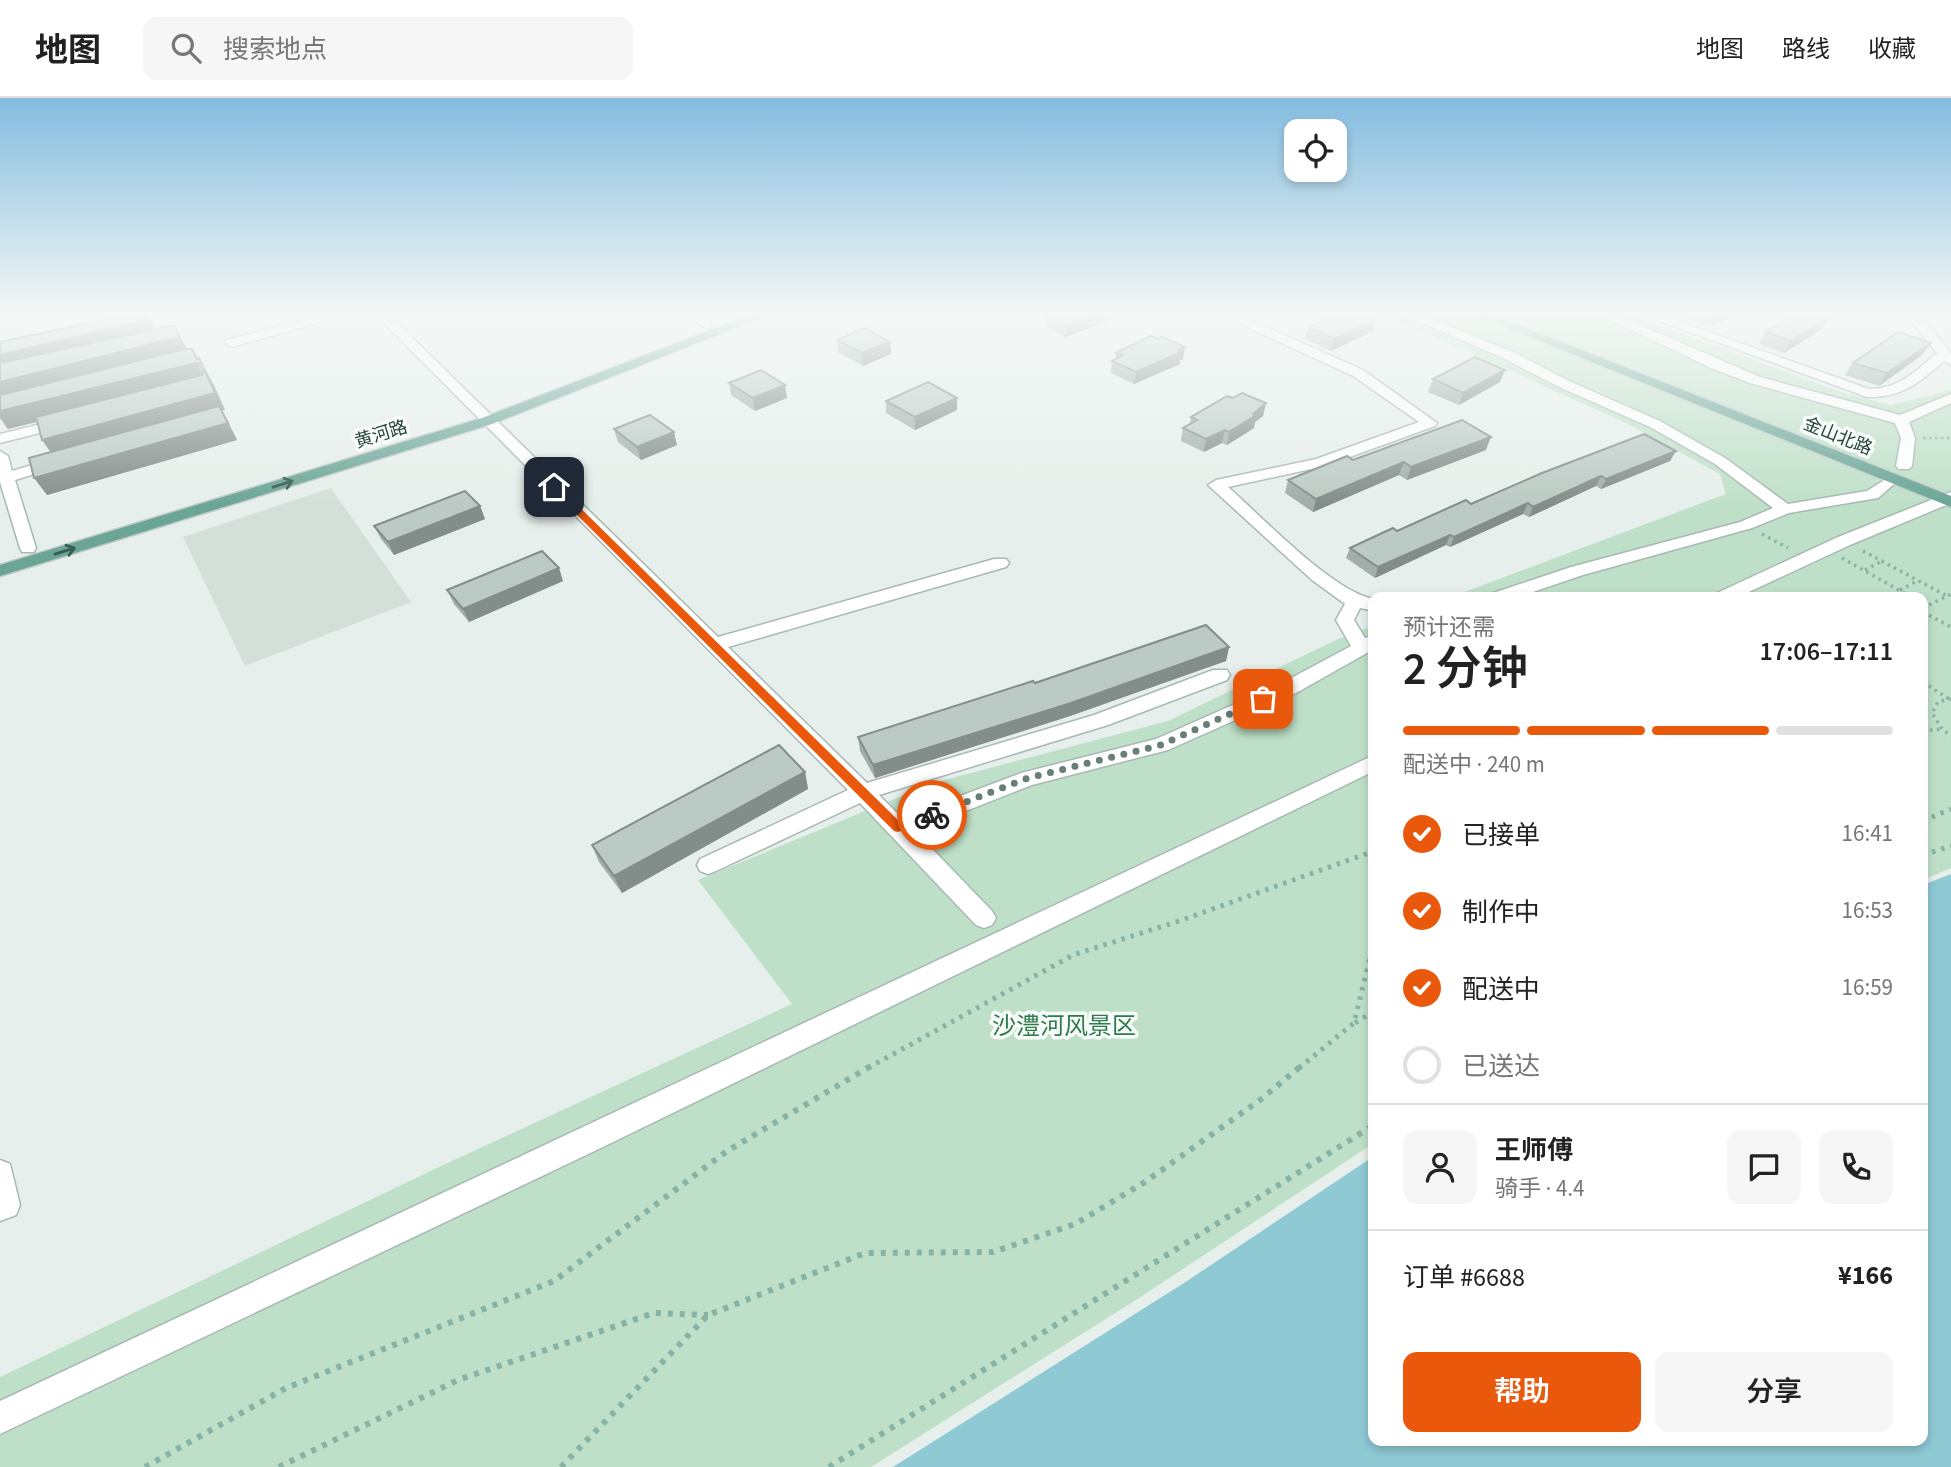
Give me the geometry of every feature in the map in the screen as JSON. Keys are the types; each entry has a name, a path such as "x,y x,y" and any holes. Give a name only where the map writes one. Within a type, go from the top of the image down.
{"main road":[{"name":"黄河路","path":"0,557 482,416 579,377"},
{"name":"黄河路","path":"0,571 482,416 590,377"},
{"name":"金山北路","path":"1641,377 1950,497"},
{"name":"金山北路","path":"1659,377 1950,497"}],"street":[{"path":"443,377 863,792 984,918"},
{"path":"898,828 1028,778 1161,745 1289,688 1367,644 1345,620 1365,603 1318,576 1216,485 1320,463 1430,423 1364,377"},
{"path":"1550,377 1655,424 1720,461 1785,509"},
{"path":"1747,377 1901,420 1951,398"},
{"path":"1822,377 1867,393 1887,395 1903,389 1920,377"},
{"path":"0,439 77,419"},
{"path":"1901,420 1908,438 1905,466"},
{"path":"0,456 28,548"},
{"path":"7,477 71,459"},
{"path":"1514,592 1577,571 1746,525 1785,509 1872,495 1886,484"},
{"path":"1734,592 1844,541 1950,497"},
{"path":"713,645 1000,563"},
{"path":"708,865 863,792 1101,720 1220,676"},
{"path":"0,1418 630,1120 1368,765"},
{"path":"0,1174 6,1205 0,1207"}],"path":[{"path":"1908,438 1951,438"},
{"path":"1746,525 1807,558"},
{"path":"1844,541 1949,595"},
{"path":"1826,549 1903,592"},
{"path":"1864,570 1882,561"},
{"path":"1899,590 1918,580"},
{"path":"1928,605 1949,595"},
{"path":"1928,610 1951,627"},
{"path":"1928,685 1950,699"},
{"path":"1950,699 1939,701 1933,706 1932,713 1942,729 1951,736"},
{"path":"1928,730 1942,729"},
{"path":"1928,819 1951,809"},
{"path":"1928,853 1951,846"},
{"path":"145,1467 286,1388 554,1281 727,1151 880,1060 1073,955 1182,920 1368,852"},
{"path":"1354,1023 1368,971"},
{"path":"279,1467 457,1380 654,1313 708,1315 865,1253 993,1252 1075,1224 1145,1182 1260,1100 1354,1023 1368,1015"},
{"path":"828,1467 1368,1129"},
{"path":"561,1467 708,1315"}],"shaded area":[{"path":"331,488 411,602 245,666 183,537"}],"green space":[{"path":"1523,377 1799,377 1840,392 1891,405 1951,390 1951,868 1928,878 1928,592 1464,592 1726,494 1720,474 1624,422"},
{"name":"沙澧河风景区","path":"1368,628 1368,1147 1139,1298 871,1467 0,1467 0,1377 439,1167 792,1004 698,880 933,783 1168,721 1338,639"}],"water":[{"path":"1951,874 1951,1467 893,1467 1184,1283 1368,1160 1368,1446 1928,1446 1928,883"}],"building":[{"path":"0,377 20,377 0,382"},
{"path":"73,377 139,377 0,411 0,395"},
{"path":"195,377 208,377 215,393 42,440 36,417"},
{"path":"744,377 772,377 785,385 753,398 729,383"},
{"path":"1437,377 1492,377 1463,393 1433,379"},
{"path":"928,382 957,398 915,417 886,401"},
{"path":"1242,393 1266,403 1253,414 1256,415 1229,432 1225,430 1206,439 1183,428 1197,420 1191,417 1227,396 1233,398"},
{"path":"219,406 228,423 34,478 29,458"},
{"path":"650,415 674,432 637,447 614,429"},
{"path":"1462,420 1491,437 1411,467 1404,462 1316,499 1288,480 1347,456 1353,460"},
{"path":"1644,434 1676,451 1606,479 1601,476 1533,507 1528,503 1454,537 1450,535 1378,567 1350,548 1393,528 1397,531 1466,500 1471,504 1542,473"},
{"path":"465,491 480,506 388,542 374,526"},
{"path":"542,551 559,568 463,609 447,590"},
{"path":"1206,625 1229,647 1071,703 873,765 858,737 1033,681 1035,683"},
{"path":"779,745 805,772 614,876 592,845"}],"way so far":[{"path":"932,815 1028,778 1161,745 1263,699"}],"route":[{"path":"554,487 898,828 932,815"}]}
